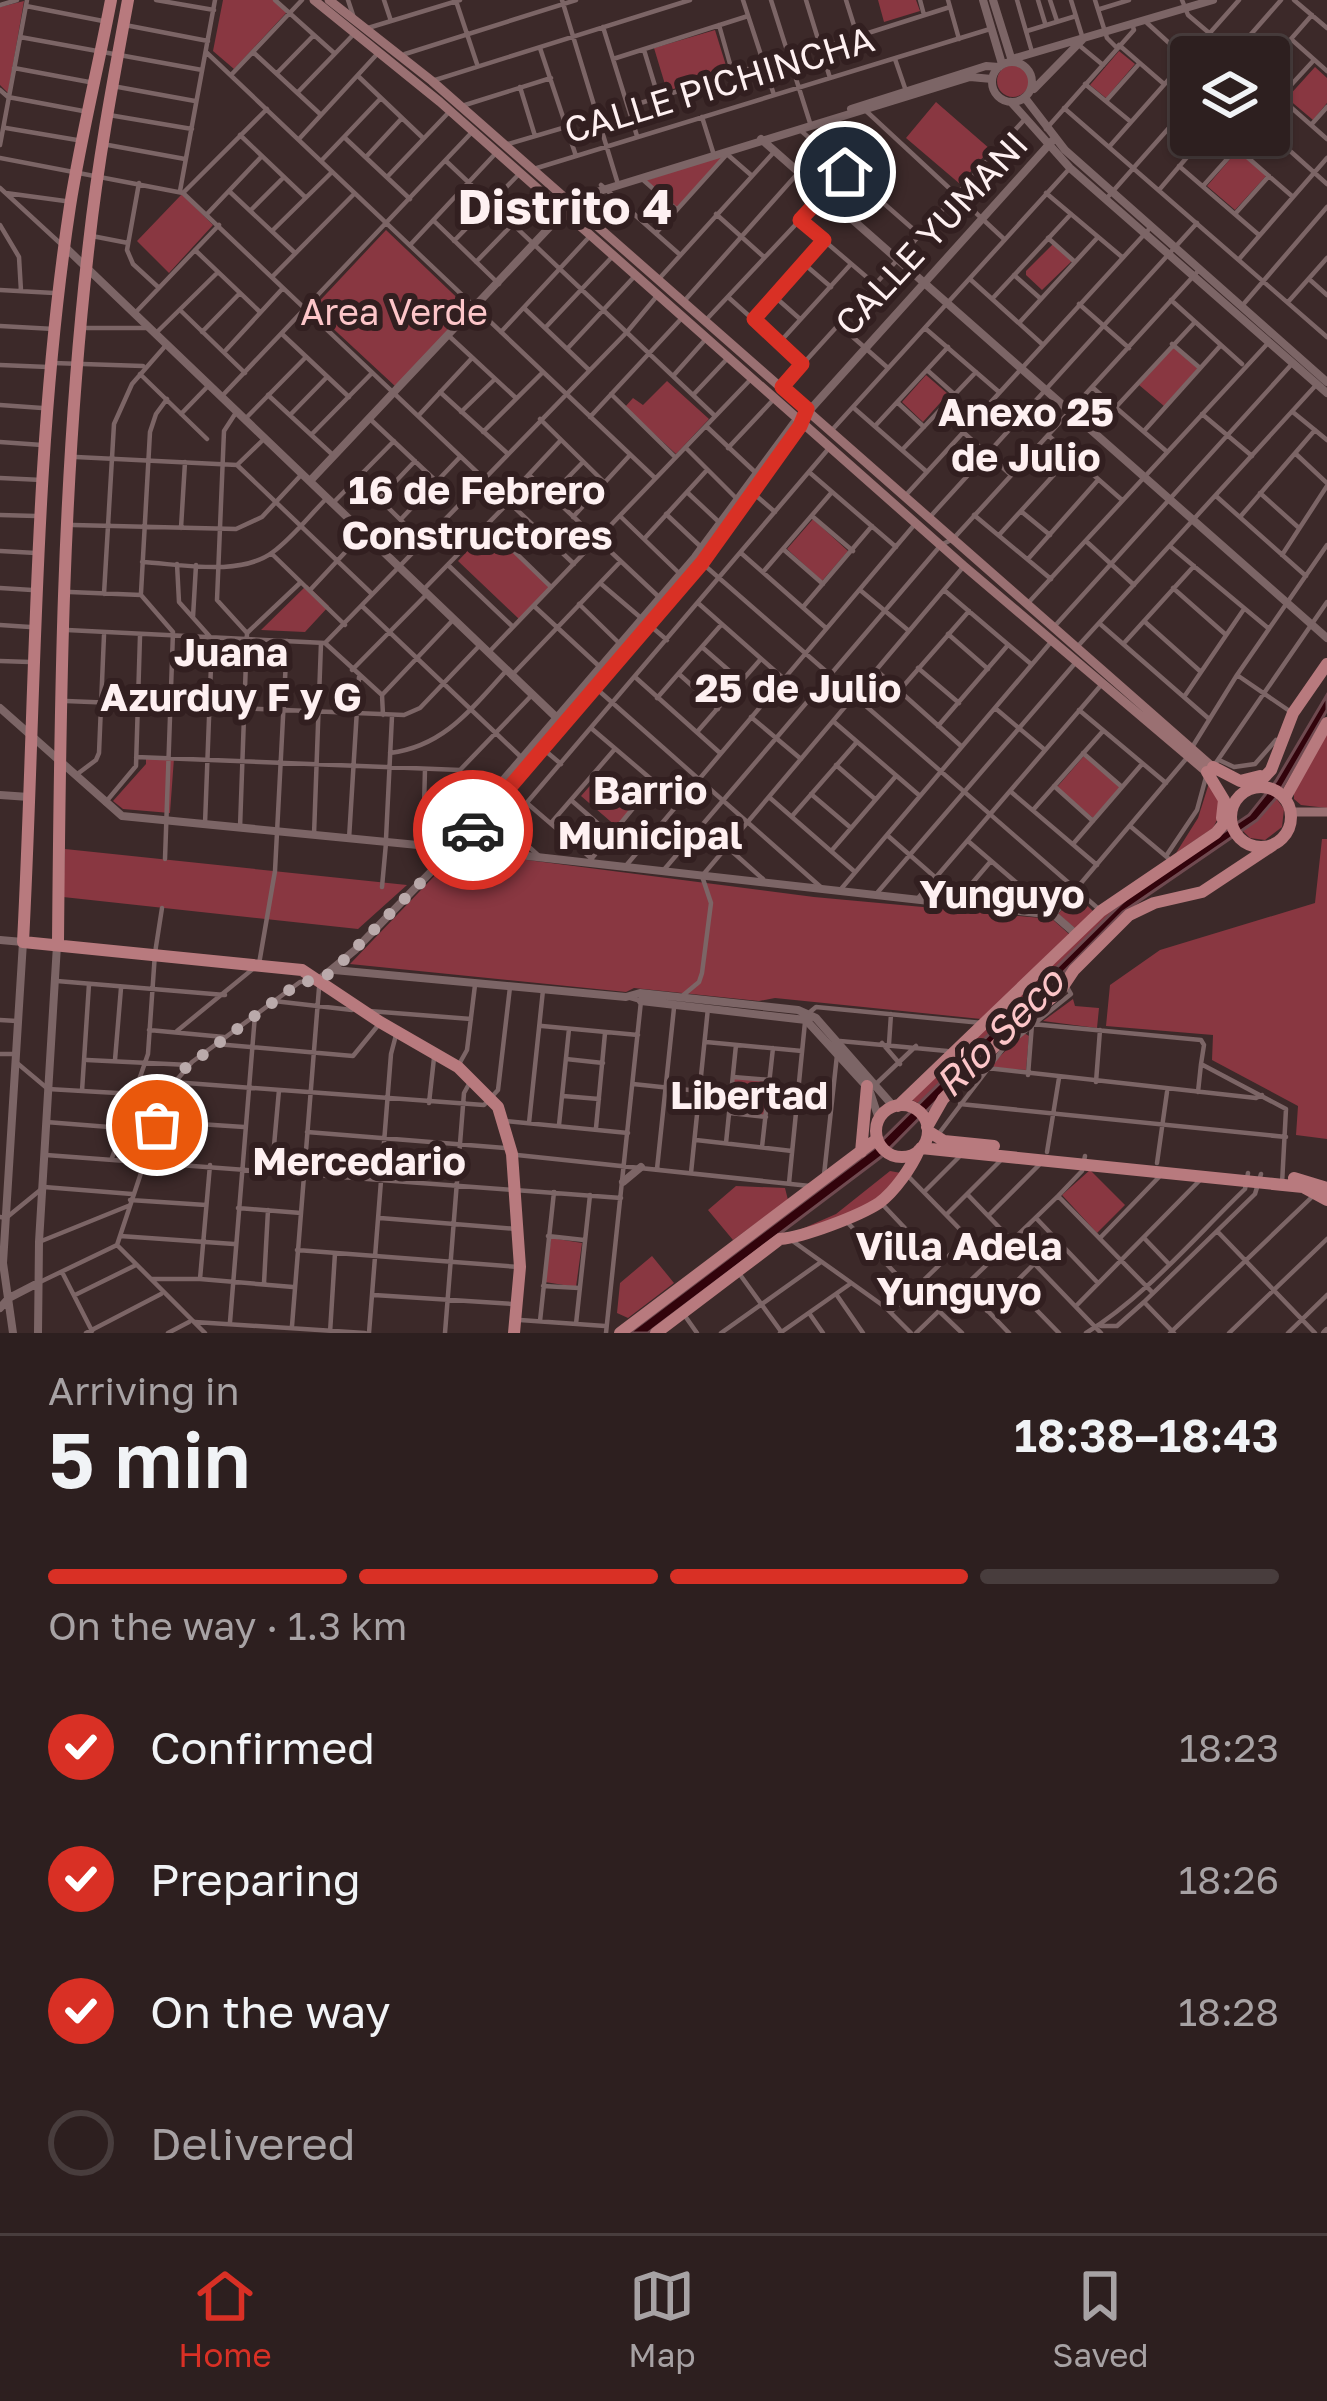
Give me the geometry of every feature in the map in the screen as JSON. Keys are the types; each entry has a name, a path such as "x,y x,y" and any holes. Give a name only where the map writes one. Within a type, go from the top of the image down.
{"main road":[{"path":"112,0 71,202 56,328 40,553 23,942 302,970 458,1067 492,1100 505,1121 512,1151 520,1267 514,1326"},
{"path":"58,943 60,701 70,456 89,236 128,0"},
{"path":"314,0 384,47 730,356 779,392"},
{"path":"329,0 362,31"},
{"path":"397,59 432,81 456,109"},
{"path":"526,171 591,236 656,287"},
{"path":"681,309 704,322 831,446 1076,662 1190,752 1234,779 1252,781 1265,772 1327,664"},
{"path":"802,416 832,430 1082,649 1190,752"},
{"path":"656,1333 780,1239 880,1202 920,1149 946,1095 1007,1034 1069,988 1074,970 1135,910 1202,892 1288,830 1282,798 1327,723"},
{"path":"1169,859 1232,823 1237,797 1271,770 1277,751"},
{"path":"1213,766 1232,783 1327,812"},
{"path":"1213,766 1232,823 1253,846 1273,844"},
{"path":"1213,766 1224,800 1217,826 1076,934 879,1119 878,1141 891,1155 904,1157 920,1149 1044,1156 1253,1182"},
{"path":"861,1152 872,1084"},
{"path":"898,1106 919,1112 929,1129 1044,1156"},
{"path":"611,1331 878,1141"},
{"path":"1158,1168 1202,1177 1322,1188"}],"street":[{"path":"0,4 16,0"},
{"path":"156,0 214,10"},
{"path":"181,192 215,0"},
{"path":"275,0 335,54"},
{"path":"231,75 302,0"},
{"path":"348,0 354,20"},
{"path":"384,0 391,22"},
{"path":"397,59 577,0"},
{"path":"432,81 690,0"},
{"path":"743,0 774,95"},
{"path":"771,0 810,125"},
{"path":"806,0 830,78"},
{"path":"847,0 858,36"},
{"path":"920,0 924,15"},
{"path":"982,0 1006,63 1030,72 1033,83 1027,96"},
{"path":"993,0 1006,63"},
{"path":"1017,0 1033,52"},
{"path":"1038,0 1046,25"},
{"path":"1050,0 1057,21"},
{"path":"1071,0 1080,41 1103,65"},
{"path":"1095,0 1106,32 1118,47 1164,84"},
{"path":"1098,10 1129,0"},
{"path":"618,183 986,66 1080,41 1183,4 1213,0"},
{"path":"1208,36 1239,0"},
{"path":"1250,36 1281,0"},
{"path":"1294,0 1327,28"},
{"path":"298,92 362,31 458,1 478,67"},
{"path":"562,2 618,183"},
{"path":"0,142 27,3 107,21"},
{"path":"820,48 949,4 959,39"},
{"path":"1183,4 1210,33"},
{"path":"613,59 748,16"},
{"path":"1027,31 1076,16"},
{"path":"1312,16 1291,39 1327,71"},
{"path":"1144,20 1170,44"},
{"path":"1046,129 1134,30 1132,24"},
{"path":"123,25 208,40"},
{"path":"719,25 733,74"},
{"path":"603,27 637,138"},
{"name":"CALLE PICHINCHA","path":"526,171 992,29"},
{"path":"277,73 314,34"},
{"path":"20,37 202,70"},
{"path":"1011,102 1027,96 1080,41"},
{"path":"298,139 384,47"},
{"path":"540,48 576,157"},
{"path":"644,50 658,98"},
{"path":"206,52 655,478"},
{"path":"253,52 321,115"},
{"path":"895,59 907,94"},
{"path":"1290,86 1314,60"},
{"path":"992,79 1006,63"},
{"path":"628,107 764,64"},
{"path":"1106,101 1140,64"},
{"path":"14,68 94,83"},
{"path":"358,76 424,139"},
{"path":"907,94 974,76 992,79"},
{"path":"388,177 456,109 551,78"},
{"path":"1109,147 1170,78"},
{"path":"992,79 998,96 1011,102 1109,196 1295,360 1323,379 1327,394"},
{"path":"1085,84 1131,122"},
{"path":"112,86 196,101"},
{"path":"520,87 535,136"},
{"path":"0,90 8,98 88,112"},
{"path":"1027,96 1050,142 1070,168 1109,196"},
{"path":"322,160 381,98"},
{"path":"1290,106 1327,140"},
{"path":"1311,125 1327,107"},
{"path":"864,108 1004,239"},
{"path":"1064,108 1327,337"},
{"path":"181,192 267,109"},
{"path":"107,115 192,129"},
{"path":"702,117 713,152"},
{"path":"366,157 402,118"},
{"path":"728,448 1025,119"},
{"path":"3,127 83,141"},
{"path":"410,245 500,149 566,127"},
{"path":"1109,196 1170,127"},
{"path":"222,396 477,128"},
{"path":"799,128 921,236"},
{"path":"240,135 305,197"},
{"path":"344,137 410,200"},
{"path":"761,140 1327,638"},
{"path":"67,525 219,530 255,522 334,456 477,309 565,206 603,187 761,140"},
{"name":"CALLE YUMANI","path":"802,416 1050,142"},
{"path":"102,144 186,159"},
{"path":"1290,151 1327,184"},
{"path":"314,836 323,643 346,625 627,332 680,254 774,152"},
{"path":"728,153 752,175"},
{"path":"656,233 728,153"},
{"path":"207,213 262,156"},
{"path":"1159,190 1188,156"},
{"path":"1202,186 1230,156"},
{"path":"1247,156 1293,197"},
{"path":"0,158 181,192 574,564"},
{"path":"1238,259 1327,158"},
{"path":"446,161 716,416"},
{"path":"1179,166 1259,236"},
{"path":"832,430 1070,168"},
{"path":"272,231 332,171"},
{"path":"454,241 526,171"},
{"path":"704,322 845,172"},
{"path":"590,417 651,355 681,309 798,173"},
{"path":"1234,214 1269,176"},
{"path":"250,211 284,177"},
{"path":"641,178 676,209"},
{"path":"139,183 128,242 130,259 158,287"},
{"path":"603,187 680,254"},
{"path":"3,191 71,202"},
{"path":"3,191 136,311 560,720"},
{"path":"230,191 296,253"},
{"path":"476,262 543,193"},
{"path":"1046,193 1122,257"},
{"path":"272,277 355,194"},
{"path":"1238,310 1327,207"},
{"path":"716,214 764,257"},
{"path":"992,299 1071,214"},
{"path":"432,220 499,284"},
{"path":"800,220 876,285"},
{"path":"929,518 1197,223"},
{"path":"0,225 19,257 21,291"},
{"path":"136,311 219,225"},
{"path":"905,496 1148,230"},
{"path":"89,236 128,242"},
{"path":"500,332 591,236"},
{"path":"1019,323 1098,237"},
{"path":"1048,238 1075,262"},
{"path":"754,319 824,240"},
{"path":"195,250 260,312"},
{"path":"545,328 614,255"},
{"path":"1288,302 1327,258"},
{"path":"803,263 831,287"},
{"path":"779,343 851,264"},
{"path":"81,328 153,331 218,272"},
{"path":"662,872 940,545 953,539 1196,273"},
{"path":"567,349 637,274"},
{"path":"1014,275 1041,299"},
{"path":"969,278 1042,344"},
{"path":"1309,279 1327,295"},
{"path":"224,352 284,288"},
{"path":"0,290 60,294"},
{"path":"202,332 240,292"},
{"path":"774,296 800,320"},
{"path":"728,297 802,364"},
{"path":"1171,300 1244,366"},
{"path":"1079,304 1129,348"},
{"path":"524,308 589,370"},
{"path":"180,310 245,373"},
{"path":"1116,407 1195,322"},
{"path":"838,324 888,368"},
{"path":"0,326 56,328"},
{"path":"924,327 999,392"},
{"path":"282,334 349,397"},
{"path":"673,376 708,336"},
{"path":"449,337 516,398"},
{"path":"1029,602 1272,339"},
{"path":"104,594 110,459 118,410 140,374 167,344"},
{"path":"1172,344 1200,368"},
{"path":"1144,431 1221,345"},
{"path":"875,426 948,347"},
{"path":"248,636 218,605 224,428 268,395 305,356"},
{"path":"693,395 730,356"},
{"path":"418,415 472,358"},
{"path":"833,893 1032,665 1055,625 1295,360"},
{"path":"0,364 147,367"},
{"path":"927,370 955,394"},
{"path":"483,432 543,372"},
{"path":"902,450 976,372"},
{"path":"311,435 373,373"},
{"path":"140,374 207,439"},
{"path":"290,415 327,376"},
{"path":"489,652 753,376"},
{"path":"461,412 495,379"},
{"path":"874,898 1076,662 1099,623 1323,379"},
{"path":"182,414 210,384"},
{"path":"1092,387 1167,452"},
{"path":"440,392 507,453"},
{"path":"610,394 676,457"},
{"path":"268,395 334,456"},
{"path":"165,859 175,637 141,595 148,460 153,421 166,399"},
{"path":"898,403 925,428"},
{"path":"0,405 49,409"},
{"path":"853,407 927,472"},
{"path":"1293,412 1327,440"},
{"path":"1202,413 1252,456"},
{"path":"454,850 450,842 492,804 522,758 698,560 741,502 756,473 802,416"},
{"path":"591,684 680,574 698,560 720,523 752,493 800,426 802,416"},
{"path":"370,418 436,481"},
{"path":"539,419 604,482"},
{"path":"706,426 756,473"},
{"path":"1240,517 1315,430"},
{"path":"963,432 1012,476"},
{"path":"1048,435 1122,500"},
{"path":"237,465 266,438"},
{"path":"142,562 218,565 252,562 272,554 394,440"},
{"path":"352,670 560,441"},
{"path":"0,442 46,445"},
{"path":"507,826 831,446"},
{"path":"686,448 741,502"},
{"path":"573,517 631,454"},
{"path":"1282,555 1327,485 1296,454"},
{"path":"70,456 237,465 373,595"},
{"path":"999,535 1071,456"},
{"path":"400,520 460,458"},
{"path":"380,500 416,461"},
{"path":"181,528 185,462"},
{"path":"550,495 583,462"},
{"path":"644,539 707,470"},
{"path":"809,472 896,547"},
{"path":"529,475 660,598"},
{"path":"0,478 44,481"},
{"path":"358,478 423,542"},
{"path":"1028,559 1099,480"},
{"path":"687,492 720,523"},
{"path":"763,572 832,492"},
{"path":"752,493 775,512"},
{"path":"1260,493 1299,528"},
{"path":"1216,496 1306,576"},
{"path":"1022,512 1049,536"},
{"path":"0,514 43,517"},
{"path":"666,514 702,548"},
{"path":"620,515 680,574"},
{"path":"974,515 1051,579"},
{"path":"812,516 853,551"},
{"path":"625,868 916,523"},
{"path":"487,525 551,587"},
{"path":"803,607 872,526"},
{"path":"309,591 364,532"},
{"path":"1087,542 1134,585"},
{"path":"1054,915 1190,752 1327,545"},
{"path":"1170,546 1268,628"},
{"path":"783,549 823,584"},
{"path":"0,550 40,553"},
{"path":"741,553 826,628"},
{"path":"272,554 346,625"},
{"path":"698,560 1101,911"},
{"path":"390,753 436,740 558,628 620,562"},
{"path":"177,564 177,598 212,639 205,824"},
{"path":"193,617 196,565"},
{"path":"448,565 514,627"},
{"path":"702,876 964,566"},
{"path":"1124,644 1194,566"},
{"path":"240,828 248,636 300,583"},
{"path":"600,583 668,640"},
{"path":"0,588 38,591"},
{"path":"1173,588 1226,634"},
{"path":"860,590 909,631"},
{"path":"944,590 1032,665"},
{"path":"64,592 141,595"},
{"path":"1130,826 1169,859 1197,810 1213,766 1327,602"},
{"path":"698,603 783,679"},
{"path":"579,604 620,644"},
{"path":"534,605 600,668"},
{"path":"362,607 522,758"},
{"path":"1184,698 1244,608"},
{"path":"899,691 969,611"},
{"path":"382,695 454,618"},
{"path":"1144,621 1201,672"},
{"path":"1099,623 1208,719"},
{"path":"657,698 722,624"},
{"path":"0,625 37,627"},
{"path":"62,630 323,643 382,695 390,753 382,887"},
{"path":"76,775 98,757 104,633"},
{"path":"948,634 988,669"},
{"path":"105,803 135,770 140,636"},
{"path":"178,1031 260,964 277,832 286,641"},
{"path":"60,701 387,716 420,708 481,644"},
{"path":"938,726 1008,645"},
{"path":"702,647 741,681"},
{"path":"697,732 761,659"},
{"path":"0,661 35,662"},
{"path":"918,668 958,703"},
{"path":"876,670 961,746"},
{"path":"679,674 718,709"},
{"path":"1213,766 1255,764 1291,720 1237,675"},
{"path":"350,839 359,677"},
{"path":"635,677 721,753"},
{"path":"591,684 833,893"},
{"path":"915,902 1102,684"},
{"path":"464,827 462,772 532,694"},
{"path":"0,708 122,816 590,861 874,898 1054,915"},
{"path":"995,708 1046,750"},
{"path":"1079,710 1166,783"},
{"path":"751,717 801,759"},
{"path":"0,1308 9,1298 117,1245 173,1082 224,1037 300,982 320,980 334,970 454,850 542,748 560,720"},
{"path":"833,722 920,796"},
{"path":"591,728 679,803"},
{"path":"1033,810 1103,730"},
{"path":"792,817 856,742"},
{"path":"542,748 561,764"},
{"path":"551,823 615,748"},
{"path":"1083,753 1123,787"},
{"path":"136,757 462,772 540,857"},
{"path":"1073,844 1142,764"},
{"path":"836,765 875,800"},
{"path":"423,847 425,769"},
{"path":"596,771 635,805"},
{"path":"831,851 896,776"},
{"path":"590,861 654,782"},
{"path":"1054,786 1093,821"},
{"path":"1010,791 1097,865"},
{"path":"0,794 29,797"},
{"path":"812,794 851,828"},
{"path":"769,797 855,872"},
{"path":"571,800 611,835"},
{"path":"528,804 590,861"},
{"path":"886,835 936,878"},
{"path":"968,841 1076,934"},
{"path":"727,847 770,885"},
{"path":"954,905 991,861"},
{"path":"657,1169 677,1000 699,982 702,973 711,903 702,876"},
{"path":"972,884 1002,910"},
{"path":"1022,912 1031,895"},
{"path":"112,1158 146,1064 162,908"},
{"path":"0,940 23,942 3,1217 3,1275 13,1333"},
{"path":"38,1333 39,1242 58,943"},
{"path":"334,970 641,1001 677,1000 708,1008 807,1017 837,1055 898,1106"},
{"path":"292,1326 320,980"},
{"path":"53,981 225,995"},
{"path":"82,1091 89,984"},
{"path":"458,1067 467,1050 475,985"},
{"path":"173,1082 484,1105 498,1090 510,987"},
{"path":"115,1062 121,988"},
{"path":"929,1129 960,1104 986,1068 1069,988"},
{"path":"529,1123 543,990"},
{"path":"626,997 640,993 807,1017 838,1042 872,1084 879,1119"},
{"path":"274,1001 471,1018"},
{"path":"514,1326 539,1322 611,1331 641,1001"},
{"path":"789,1184 807,1017 816,1007 983,1023"},
{"path":"691,1173 708,1008"},
{"path":"891,1014 885,1043 900,1064"},
{"path":"230,1322 255,1015"},
{"path":"0,1020 17,1021"},
{"path":"216,1044 353,1056 380,1022"},
{"path":"1032,1024 1201,1040 1198,1092"},
{"path":"1028,1075 1032,1024"},
{"path":"540,1026 638,1035"},
{"path":"559,1126 568,1029"},
{"path":"149,1030 224,1037"},
{"path":"1096,1082 1100,1030"},
{"path":"168,1333 193,1321 367,1333 393,1041 398,1032"},
{"path":"596,1130 605,1033"},
{"path":"704,1042 802,1052"},
{"path":"838,1042 952,1053"},
{"path":"726,1144 736,1045"},
{"path":"872,1084 916,1046"},
{"path":"763,1148 773,1048"},
{"path":"429,1103 437,1053"},
{"path":"0,1054 15,1058 47,1089 134,1094"},
{"path":"307,1132 820,1184 837,1055"},
{"path":"566,1059 602,1063"},
{"path":"84,1060 189,1065"},
{"path":"1202,1064 1286,1109 1282,1181"},
{"path":"986,1068 1262,1095"},
{"path":"733,1076 770,1080"},
{"path":"989,1215 1037,1169 1044,1156 1059,1078"},
{"path":"446,1333 464,1094 473,1080"},
{"path":"179,1162 186,1084"},
{"path":"633,1084 699,1091"},
{"path":"1100,1238 1156,1182 1167,1089"},
{"path":"272,1170 279,1090"},
{"path":"562,1096 599,1099"},
{"path":"797,1098 832,1102"},
{"path":"960,1104 1286,1137"},
{"path":"729,1113 766,1117"},
{"path":"505,1121 628,1133"},
{"path":"46,1122 122,1127"},
{"path":"183,1123 244,1127"},
{"path":"694,1140 792,1151"},
{"path":"924,1192 958,1159 960,1151"},
{"path":"44,1154 621,1198"},
{"path":"946,1215 1002,1155"},
{"path":"789,1239 913,1333 1058,1196 1085,1160"},
{"path":"200,1279 210,1165"},
{"path":"623,1182 641,1168"},
{"path":"905,1172 991,1261"},
{"path":"1076,1306 1200,1185 1202,1177"},
{"path":"1087,1333 1117,1325 1144,1302 1217,1231 1253,1182"},
{"path":"1099,1328 1253,1182"},
{"path":"3,1217 44,1187 206,1205"},
{"path":"1144,1302 1172,1332 1322,1188"},
{"path":"539,1322 554,1192"},
{"path":"576,1324 590,1195"},
{"path":"968,1195 1099,1328"},
{"path":"1058,1196 1153,1293"},
{"path":"39,1242 130,1200"},
{"path":"880,1202 939,1265"},
{"path":"238,1208 301,1213"},
{"path":"264,1285 268,1210"},
{"path":"844,1217 912,1291"},
{"path":"380,1218 516,1229"},
{"path":"1036,1218 1098,1284"},
{"path":"1217,1231 1315,1333"},
{"path":"120,1236 234,1244"},
{"path":"548,1237 585,1240"},
{"path":"891,1312 967,1238"},
{"path":"1145,1239 1168,1263"},
{"path":"1229,1333 1327,1239"},
{"path":"117,1245 205,1333"},
{"path":"298,1250 520,1267"},
{"path":"330,1331 335,1253"},
{"path":"721,1333 821,1262"},
{"path":"987,1311 1034,1264"},
{"path":"75,1295 136,1265"},
{"path":"738,1271 781,1333 850,1284"},
{"path":"62,1272 90,1332 164,1292"},
{"path":"151,1279 293,1287"},
{"path":"543,1286 580,1288"},
{"path":"1013,1286 1059,1333"},
{"path":"965,1287 1009,1333"},
{"path":"373,1294 518,1304"},
{"path":"836,1294 863,1333"},
{"path":"1288,1333 1327,1295"},
{"path":"682,1312 697,1333"},
{"path":"940,1312 962,1333"},
{"path":"809,1313 823,1333"}],"green space":[{"path":"223,0 275,0 287,12 234,69 213,51"},
{"path":"878,0 916,0 920,11 884,22"},
{"path":"24,1 8,93 0,85 0,7"},
{"path":"715,30 728,72 667,91 654,48"},
{"path":"1119,51 1135,64 1106,98 1090,85"},
{"path":"1013,65 1024,70 1029,81 1024,92 1013,97 1002,92 997,81 1002,70"},
{"path":"1315,67 1327,78 1327,103 1313,120 1290,101"},
{"path":"936,102 990,149 960,184 906,138"},
{"path":"727,154 675,209 644,181"},
{"path":"1233,156 1245,156 1267,175 1235,210 1207,186"},
{"path":"182,194 213,225 169,273 137,241"},
{"name":"Area Verde","path":"386,230 471,311 396,387 312,309"},
{"path":"1055,242 1074,259 1042,290 1026,271"},
{"path":"1173,347 1198,368 1164,406 1139,385"},
{"path":"926,375 948,394 923,422 902,402"},
{"path":"667,381 709,419 676,454 625,407 633,398 643,405"},
{"path":"813,519 848,551 822,581 787,549"},
{"path":"488,529 552,585 519,619 458,561"},
{"path":"307,585 329,606 305,632 261,630"},
{"path":"1327,730 1327,808 1301,805 1294,799 1294,790"},
{"path":"1084,756 1120,787 1093,818 1057,787"},
{"path":"146,757 174,758 170,813 123,809 113,801 146,764"},
{"path":"602,772 638,803 617,827 581,796"},
{"path":"1210,780 1222,810 1213,828 1176,853 1198,818"},
{"path":"1276,798 1284,809 1282,827 1265,840 1250,838 1242,830"},
{"path":"1322,839 1327,839 1327,1139 1296,1135 1298,1106 1212,1060 1213,1035 1106,1026 1110,985 1160,950 1315,903"},
{"path":"65,849 407,885 358,929 63,897"},
{"path":"481,854 814,897 1052,919 1069,934 981,1019 775,998 759,1001 634,988 626,992 350,964 443,867"},
{"path":"1076,895 1094,912 1076,929 1058,914"},
{"path":"1130,895 918,1103 912,1100 1074,940"},
{"path":"1073,999 1075,1006 1099,1008 1097,1028 1043,1021"},
{"path":"1024,1033 1029,1036 1026,1070 995,1068 992,1064"},
{"path":"734,1078 767,1081 764,1115 731,1111"},
{"path":"1090,1170 1125,1205 1097,1233 1062,1195"},
{"path":"890,1171 901,1173 874,1202 796,1235 836,1214"},
{"path":"736,1186 785,1188 788,1200 733,1240 708,1210"},
{"path":"551,1238 582,1243 576,1287 545,1282"},
{"path":"652,1256 674,1283 628,1318 617,1313 620,1283"}],"water":[{"name":"Río Seco","path":"1327,695 1327,710 1276,798 1257,820 1123,912 881,1157 648,1333 629,1333 873,1149 1130,895 1249,815 1276,781"}],"way so far":[{"path":"157,1125 169,1089 184,1069 300,982 320,980 334,970 473,830"}],"district":[{"name":"Distrito 4","path":"565,206"},
{"name":"Anexo 25 de Julio","path":"1026,434"},
{"name":"16 de Febrero Constructores","path":"477,512"},
{"name":"Juana Azurduy F y G","path":"231,674"},
{"name":"25 de Julio","path":"798,687"},
{"name":"Barrio Municipal","path":"650,812"},
{"name":"Yunguyo","path":"1002,893"},
{"name":"Libertad","path":"749,1094"},
{"name":"Mercedario","path":"359,1160"},
{"name":"Villa Adela Yunguyo","path":"959,1268"}],"route":[{"path":"473,830 702,563 800,426 807,409 782,387 802,364 754,319 824,240 800,220 845,172"}]}
